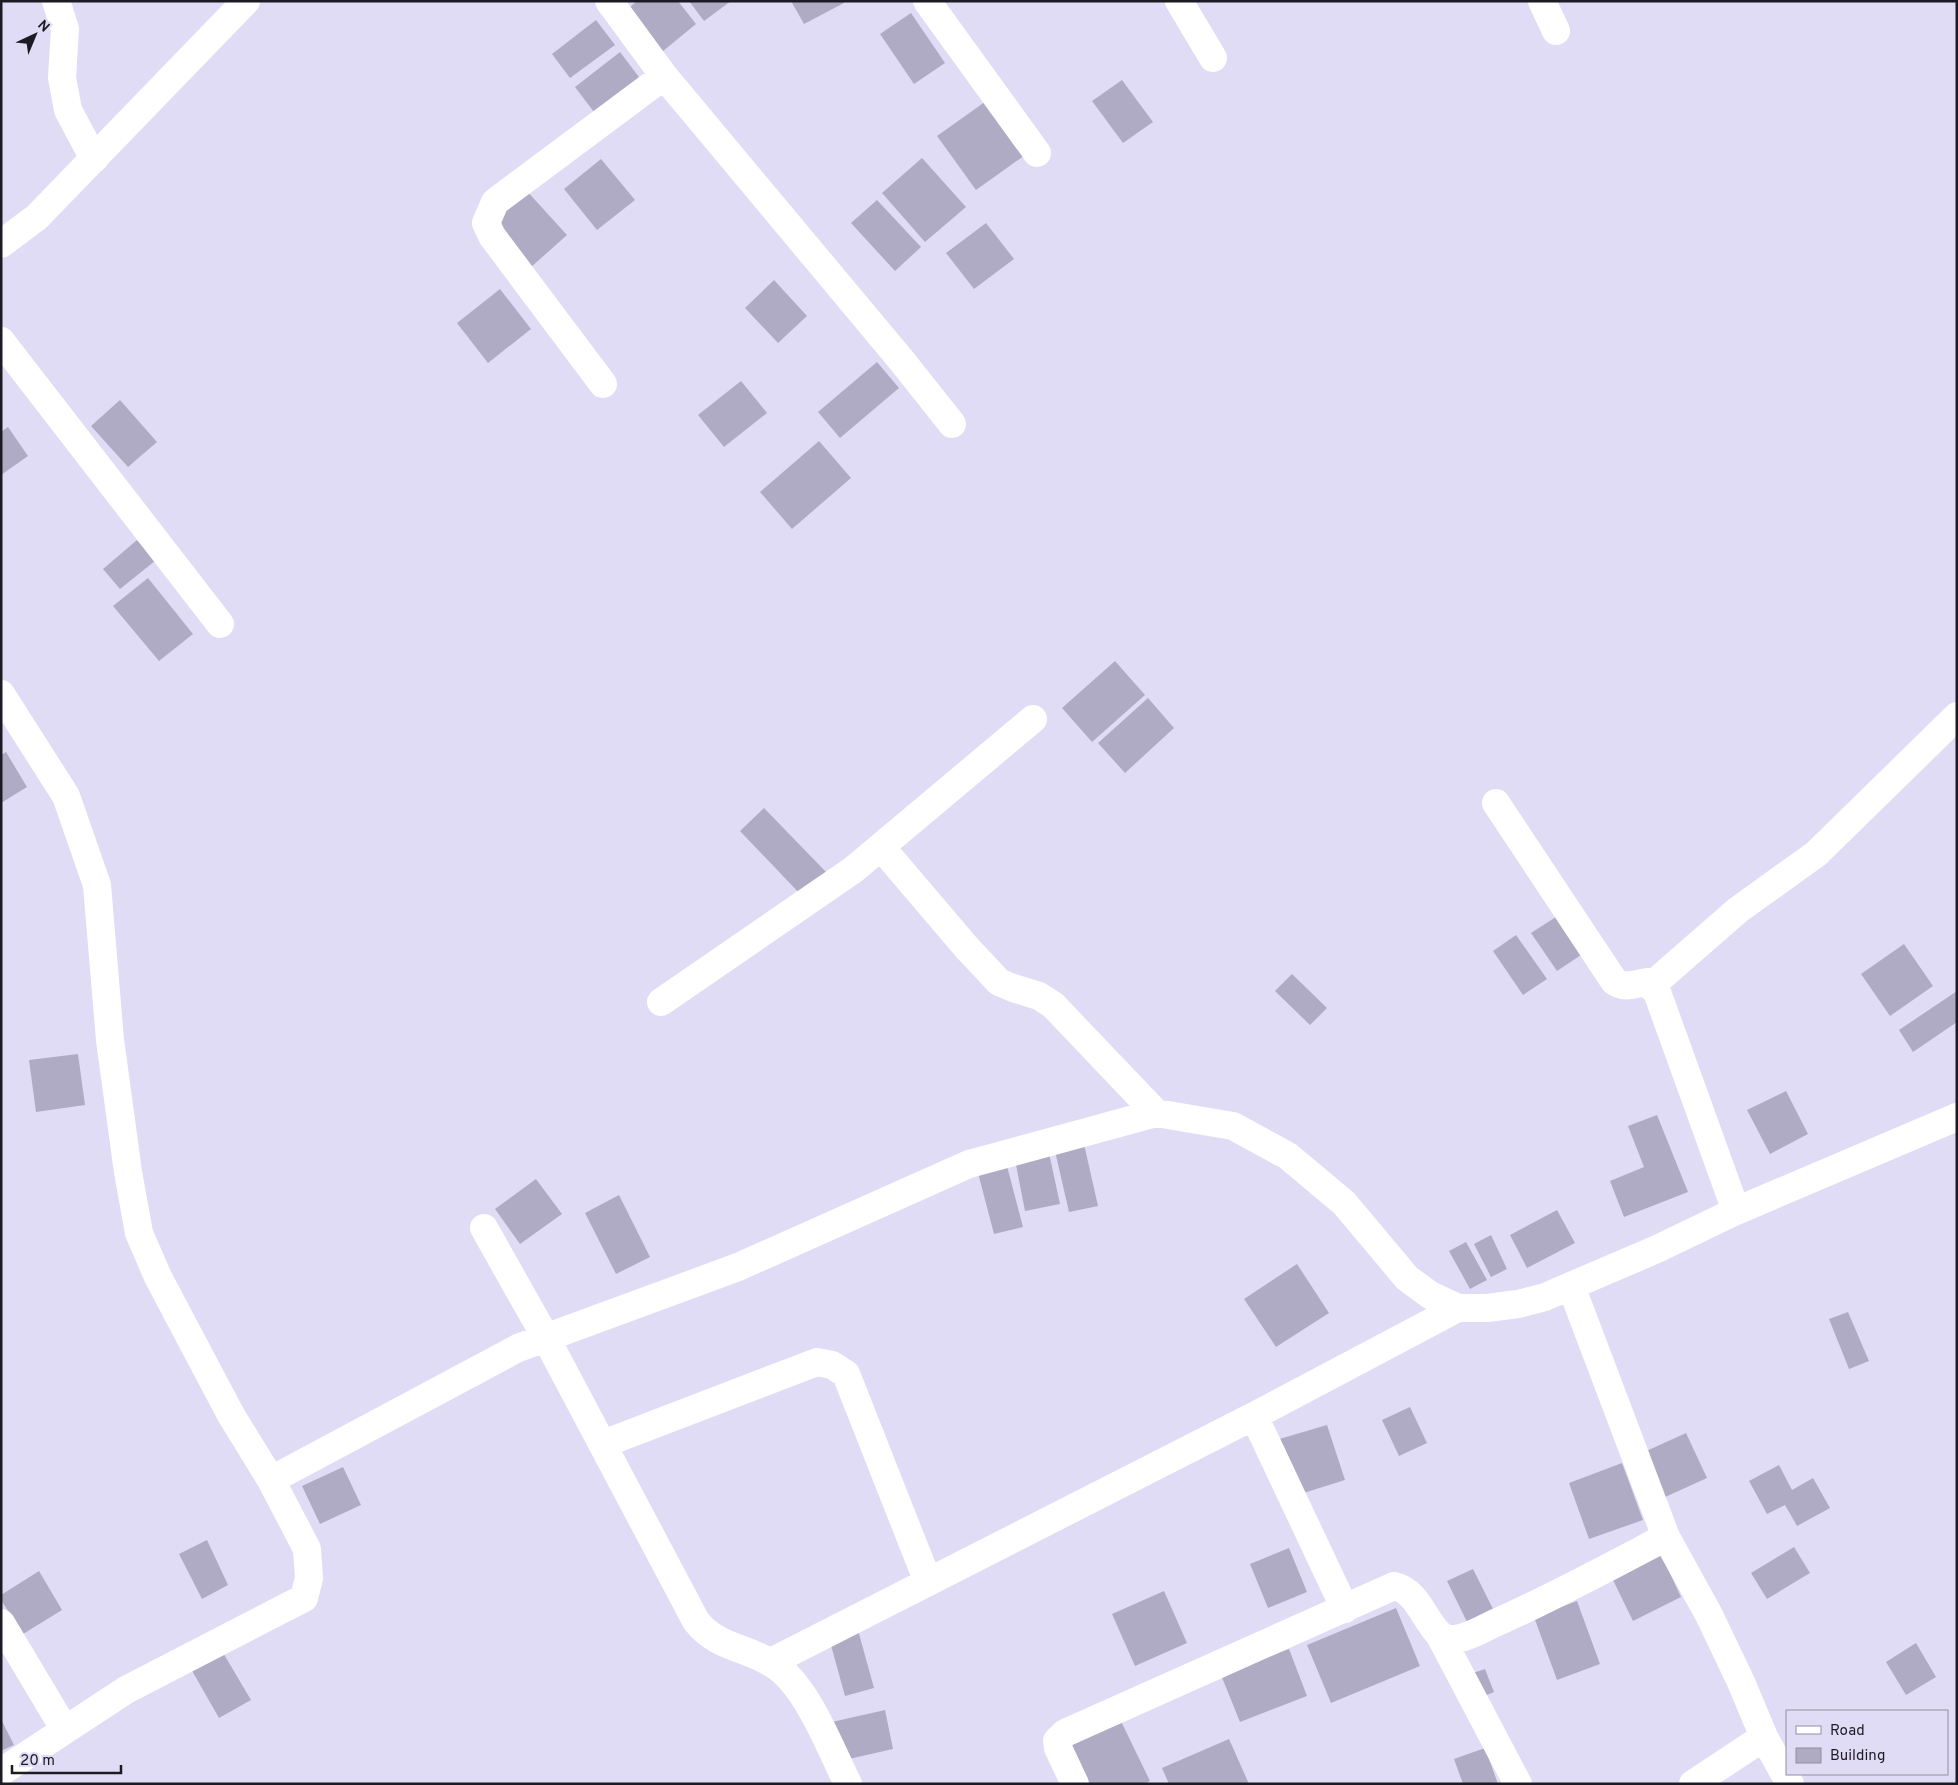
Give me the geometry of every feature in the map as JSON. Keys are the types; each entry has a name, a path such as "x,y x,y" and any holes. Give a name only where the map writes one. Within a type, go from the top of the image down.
{"street":[{"path":"56,1 65,29 62,78 68,110 94,159"},
{"path":"1,244 37,217 246,1"},
{"path":"609,1 664,76 902,361 952,424"},
{"path":"927,1 1037,153"},
{"path":"1179,1 1214,58"},
{"path":"1542,1 1556,31"},
{"path":"603,384 492,236 486,223 495,202 664,76"},
{"path":"1,341 220,624"},
{"path":"1,694 66,796 97,885 110,1040 128,1172 139,1233 158,1277 226,1406 271,1480 307,1549 309,1578 304,1598 126,1690 1,1772"},
{"path":"1652,985 1738,910 1816,854 1935,735 1957,716"},
{"path":"661,1002 852,870 1033,719"},
{"path":"1496,803 1614,981 1619,985 1626,986 1647,982 1657,992 1736,1211"},
{"path":"881,847 967,948 999,982 1039,996 1054,1005 1156,1113"},
{"path":"271,1480 518,1348 738,1267 969,1164 1156,1113 1233,1126 1288,1156 1344,1203 1407,1278 1430,1295 1458,1308 1487,1308 1518,1304 1544,1297 1657,1249 1736,1211 1957,1117"},
{"path":"484,1228 546,1338 696,1621 712,1638 771,1662 794,1681 803,1694 848,1784"},
{"path":"1571,1286 1666,1537 1709,1615 1764,1736 1790,1784"},
{"path":"771,1662 1254,1416 1458,1308"},
{"path":"603,1444 817,1362 832,1365 846,1374 928,1582"},
{"path":"1254,1416 1345,1609"},
{"path":"1439,1634 1448,1639 1462,1637 1526,1609 1666,1537"},
{"path":"1075,1784 1058,1748 1058,1741 1065,1733 1394,1586 1404,1588 1411,1594 1439,1634 1518,1784"},
{"path":"1,1623 65,1730"},
{"path":"1693,1784 1764,1736"}],"building":[{"path":"637,1 678,1 696,24 657,56 623,13"},
{"path":"689,1 731,1 704,21"},
{"path":"791,1 844,1 844,3 804,24"},
{"path":"911,13 945,63 914,84 880,34"},
{"path":"596,20 615,45 570,78 552,54"},
{"path":"620,52 642,81 597,116 575,87"},
{"path":"1122,80 1153,122 1123,143 1092,101"},
{"path":"989,99 1028,153 976,190 937,136"},
{"path":"922,158 966,207 925,242 882,193"},
{"path":"601,159 635,200 597,230 564,189"},
{"path":"525,189 567,235 530,268 489,222"},
{"path":"877,200 921,247 895,271 851,223"},
{"path":"986,223 1014,259 974,289 946,253"},
{"path":"774,280 807,316 778,343 745,308"},
{"path":"500,289 531,329 488,363 457,323"},
{"path":"877,362 899,388 840,438 818,412"},
{"path":"741,381 767,413 724,447 698,415"},
{"path":"120,400 157,442 128,467 91,426"},
{"path":"8,427 28,456 1,475 1,432"},
{"path":"819,441 851,478 792,529 760,492"},
{"path":"137,540 155,561 120,589 103,569"},
{"path":"148,578 193,634 159,661 113,606"},
{"path":"1115,661 1145,695 1092,742 1062,708"},
{"path":"1148,698 1174,728 1125,773 1098,743"},
{"path":"6,752 27,787 1,803 1,755"},
{"path":"764,808 826,872 802,896 740,831"},
{"path":"1559,915 1584,953 1557,971 1531,933"},
{"path":"1516,935 1547,979 1523,995 1493,951"},
{"path":"1904,944 1933,986 1890,1016 1861,974"},
{"path":"1292,974 1327,1008 1310,1025 1275,991"},
{"path":"1957,991 1957,1022 1913,1052 1899,1030"},
{"path":"78,1054 85,1105 36,1112 29,1060"},
{"path":"1786,1091 1808,1134 1770,1154 1747,1110"},
{"path":"1657,1115 1688,1192 1624,1217 1610,1181 1644,1167 1628,1126"},
{"path":"1084,1144 1098,1206 1069,1212 1055,1151"},
{"path":"1049,1153 1060,1204 1025,1211 1015,1160"},
{"path":"1007,1166 1023,1227 994,1234 978,1173"},
{"path":"536,1179 562,1214 520,1244 495,1209"},
{"path":"619,1195 650,1257 616,1274 585,1213"},
{"path":"1557,1210 1575,1243 1527,1268 1510,1235"},
{"path":"1491,1235 1507,1269 1491,1277 1474,1244"},
{"path":"1466,1242 1487,1280 1470,1289 1449,1251"},
{"path":"1297,1264 1329,1313 1276,1347 1244,1299"},
{"path":"1848,1312 1869,1361 1849,1369 1829,1319"},
{"path":"1410,1407 1427,1443 1399,1456 1382,1420"},
{"path":"1327,1425 1345,1480 1294,1496 1276,1440"},
{"path":"1686,1433 1707,1478 1663,1498 1642,1453"},
{"path":"1622,1463 1643,1520 1589,1539 1569,1483"},
{"path":"1779,1465 1792,1490 1813,1478 1830,1508 1797,1526 1785,1505 1767,1514 1749,1481"},
{"path":"343,1467 361,1505 320,1524 302,1486"},
{"path":"207,1540 228,1585 202,1599 179,1554"},
{"path":"1794,1547 1810,1573 1767,1599 1751,1573"},
{"path":"1289,1548 1307,1592 1268,1608 1250,1564"},
{"path":"1660,1552 1681,1597 1633,1621 1611,1576"},
{"path":"1473,1569 1493,1609 1467,1622 1447,1581"},
{"path":"39,1571 62,1610 23,1634 1,1600 1,1595"},
{"path":"1164,1591 1187,1643 1135,1666 1112,1614"},
{"path":"1577,1601 1600,1664 1557,1680 1534,1617"},
{"path":"1396,1608 1420,1666 1331,1703 1307,1645"},
{"path":"858,1630 874,1688 845,1696 829,1638"},
{"path":"1916,1643 1936,1677 1906,1695 1886,1662"},
{"path":"1289,1649 1307,1696 1240,1722 1221,1675"},
{"path":"222,1651 251,1700 219,1718 191,1669"},
{"path":"1485,1669 1494,1692 1479,1698 1470,1674"},
{"path":"885,1710 893,1749 840,1761 832,1722"},
{"path":"1118,1715 1150,1781 1144,1784 1089,1784 1067,1740"},
{"path":"1,1719 14,1745 1,1751"},
{"path":"1229,1739 1249,1784 1169,1784 1162,1768"},
{"path":"1485,1748 1498,1784 1463,1784 1454,1759"}]}
